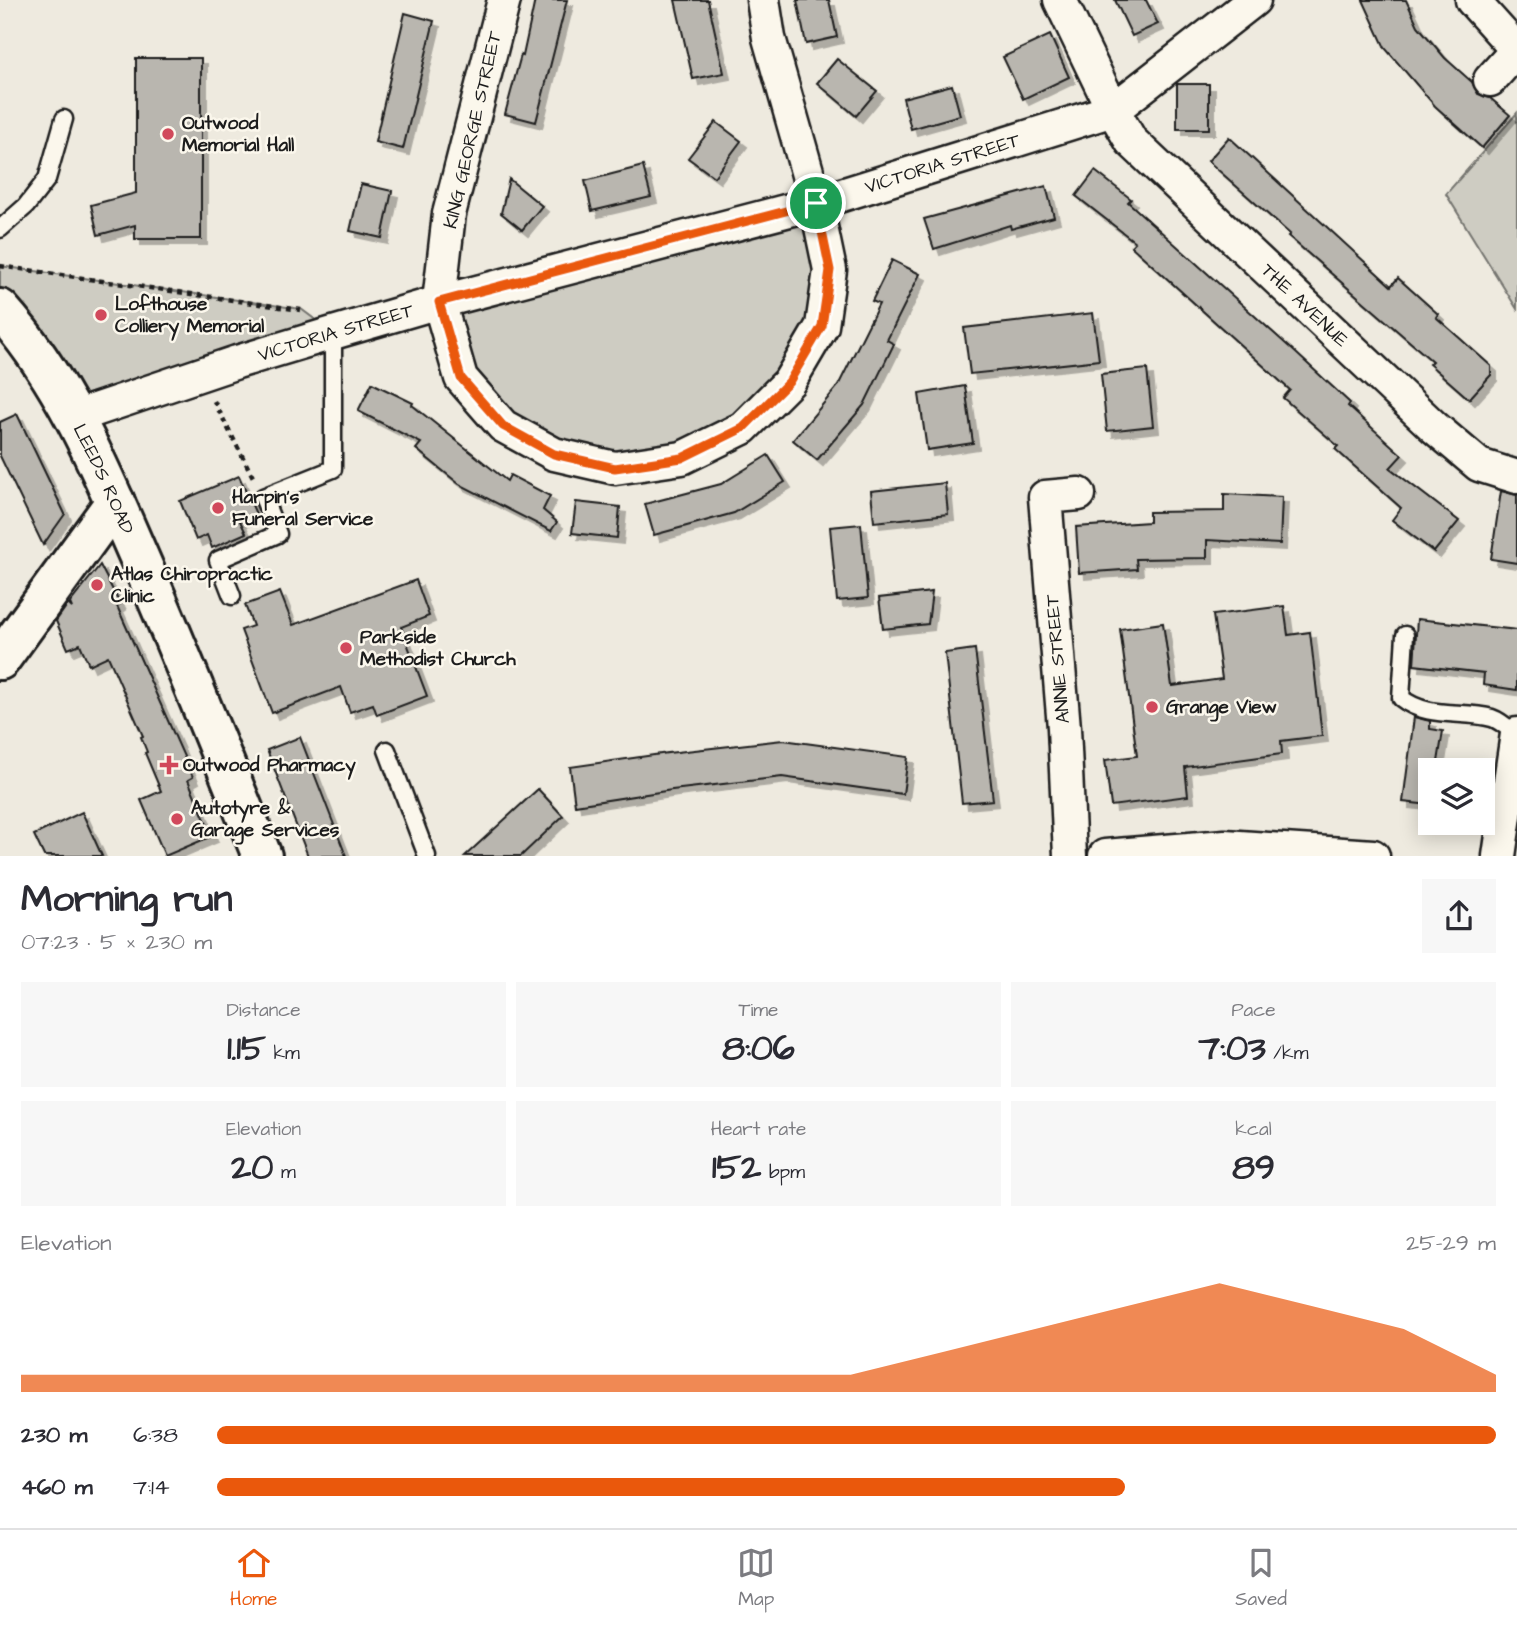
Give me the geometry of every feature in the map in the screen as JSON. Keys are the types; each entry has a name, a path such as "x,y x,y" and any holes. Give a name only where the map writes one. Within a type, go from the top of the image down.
{"main road":[{"name":"LEEDS ROAD","path":"0,309 41,359 74,417 115,502 179,648 262,856"},
{"path":"0,660 115,502"}],"street":[{"name":"KING GEORGE STREET","path":"439,302 450,214 504,0"},
{"path":"439,302 461,378 503,426 554,454 615,468 682,458 743,428 789,382 822,326 830,270 816,203 769,38 763,0"},
{"name":"THE AVENUE","path":"1060,0 1113,110 1131,141 1434,427 1479,465 1517,477"},
{"name":"VICTORIA STREET","path":"74,417 333,333 439,302 816,203 1113,110 1254,0"},
{"path":"1472,0 1517,50 1490,80"},
{"name":"ANNIE STREET","path":"1070,856 1064,728 1045,497 1079,494"},
{"path":"1499,856 1516,734"},
{"path":"1105,856 1166,853 1224,846 1373,856"}],"lane":[{"path":"0,229 26,206 47,179 64,118"},
{"path":"232,596 218,560 278,534 263,497 333,469 333,333"},
{"path":"1405,635 1401,698 1422,710 1493,718 1516,734"},
{"path":"387,750 427,856"}],"path":[{"path":"0,266 301,309 333,333"},
{"path":"200,375 263,497"}],"shaded area":[{"path":"1517,113 1517,309 1446,194"},
{"path":"816,203 822,326 743,428 615,468 503,426 439,302"},
{"path":"0,266 301,309 333,333 74,417 0,309"}],"building":[{"path":"535,0 567,0 536,122 505,114 521,55 523,56"},
{"path":"675,0 708,0 724,73 693,79"},
{"path":"797,0 829,0 837,37 806,44"},
{"path":"1115,0 1146,0 1158,24 1132,36"},
{"path":"1363,0 1406,0 1418,26 1445,58 1472,82 1478,94 1490,98 1510,115 1482,148 1435,106 1385,48"},
{"path":"405,13 434,21 403,149 375,142"},
{"path":"1050,35 1069,77 1023,99 1003,57"},
{"name":"Outwood Memorial Hall","path":"136,58 201,58 201,239 135,239 135,225 98,235 91,205 136,193"},
{"path":"837,59 877,91 856,116 817,83"},
{"path":"1177,84 1209,84 1209,129 1177,129"},
{"path":"952,85 960,115 911,129 903,98"},
{"path":"716,122 741,141 714,177 688,158"},
{"path":"1229,137 1391,286 1398,278 1438,314 1436,317 1491,366 1491,375 1469,399 1429,364 1432,361 1288,236 1290,234 1208,161"},
{"path":"643,166 651,197 592,211 585,181"},
{"path":"1095,171 1131,199 1128,202 1296,353 1350,403 1348,406 1402,455 1390,468 1459,521 1434,552 1392,520 1401,508 1335,449 1338,446 1283,398 1290,390 1131,246 1135,242 1076,196"},
{"path":"509,179 542,206 522,230 501,213"},
{"path":"361,184 392,191 382,238 350,231"},
{"path":"1046,186 1054,217 1011,229 1010,225 934,249 924,219"},
{"path":"892,260 920,274 887,340 894,344 864,405 817,460 793,440 838,386 879,304 872,301"},
{"path":"1093,313 1099,360 970,374 964,328"},
{"path":"1147,369 1153,426 1107,431 1101,374"},
{"path":"372,383 413,403 412,405 507,481 510,475 550,496 543,510 557,522 551,531 459,484 416,449 421,443 358,411"},
{"path":"965,386 973,443 927,450 919,394"},
{"path":"17,414 65,514 43,545 0,456 0,422"},
{"path":"768,455 785,482 734,513 654,535 645,504 721,484"},
{"name":"Harpin's Funeral Service","path":"239,476 256,514 240,521 246,533 212,548 207,535 196,540 180,501"},
{"path":"945,483 948,514 874,522 871,491"},
{"path":"1501,491 1517,495 1517,563 1491,559"},
{"path":"1224,494 1282,497 1280,544 1207,540 1207,558 1136,559 1137,569 1079,573 1076,527 1149,522 1149,512 1224,511"},
{"path":"576,502 620,507 617,538 572,533"},
{"path":"861,524 868,598 837,601 830,527"},
{"path":"100,565 120,604 117,606 193,777 188,780 212,836 165,856 141,800 161,791 145,753 147,752 141,737 143,736 108,656 89,665 80,644 68,649 56,621 68,604 72,608 70,603"},
{"name":"Parkside Methodist Church","path":"416,580 429,616 401,627 427,696 377,715 373,704 350,712 341,687 272,713 241,630 253,626 245,605 280,592 293,625"},
{"path":"932,592 928,624 883,629 879,598"},
{"name":"Grange View","path":"1284,606 1288,635 1310,632 1322,736 1281,741 1282,754 1185,767 1188,796 1111,806 1105,760 1137,756 1120,629 1163,623 1172,686 1222,679 1213,615"},
{"path":"1417,619 1517,630 1517,690 1483,685 1484,673 1414,665"},
{"path":"975,649 993,800 962,803 945,653"},
{"path":"1414,717 1430,721 1430,729 1443,731 1439,758 1418,758 1418,804 1403,802"},
{"path":"300,737 346,856 308,856 267,750"},
{"path":"783,740 908,757 903,794 782,777 575,805 570,767"},
{"path":"538,789 563,816 521,856 465,856"},
{"path":"82,812 102,856 44,856 34,835"}],"place":[{"name":"Outwood Memorial Hall","path":"168,134"},
{"name":"Lofthouse Colliery Memorial","path":"101,315"},
{"name":"Harpin's Funeral Service","path":"218,508"},
{"name":"Atlas Chiropractic Clinic","path":"97,585"},
{"name":"Parkside Methodist Church","path":"346,648"},
{"name":"Grange View","path":"1152,707"},
{"name":"Outwood Pharmacy","path":"169,765"},
{"name":"Autotyre & Garage Services","path":"177,819"}],"route":[{"path":"816,203 830,270 822,326 789,382 743,428 682,458 615,468 554,454 503,426 461,378 439,302 816,203"}]}
